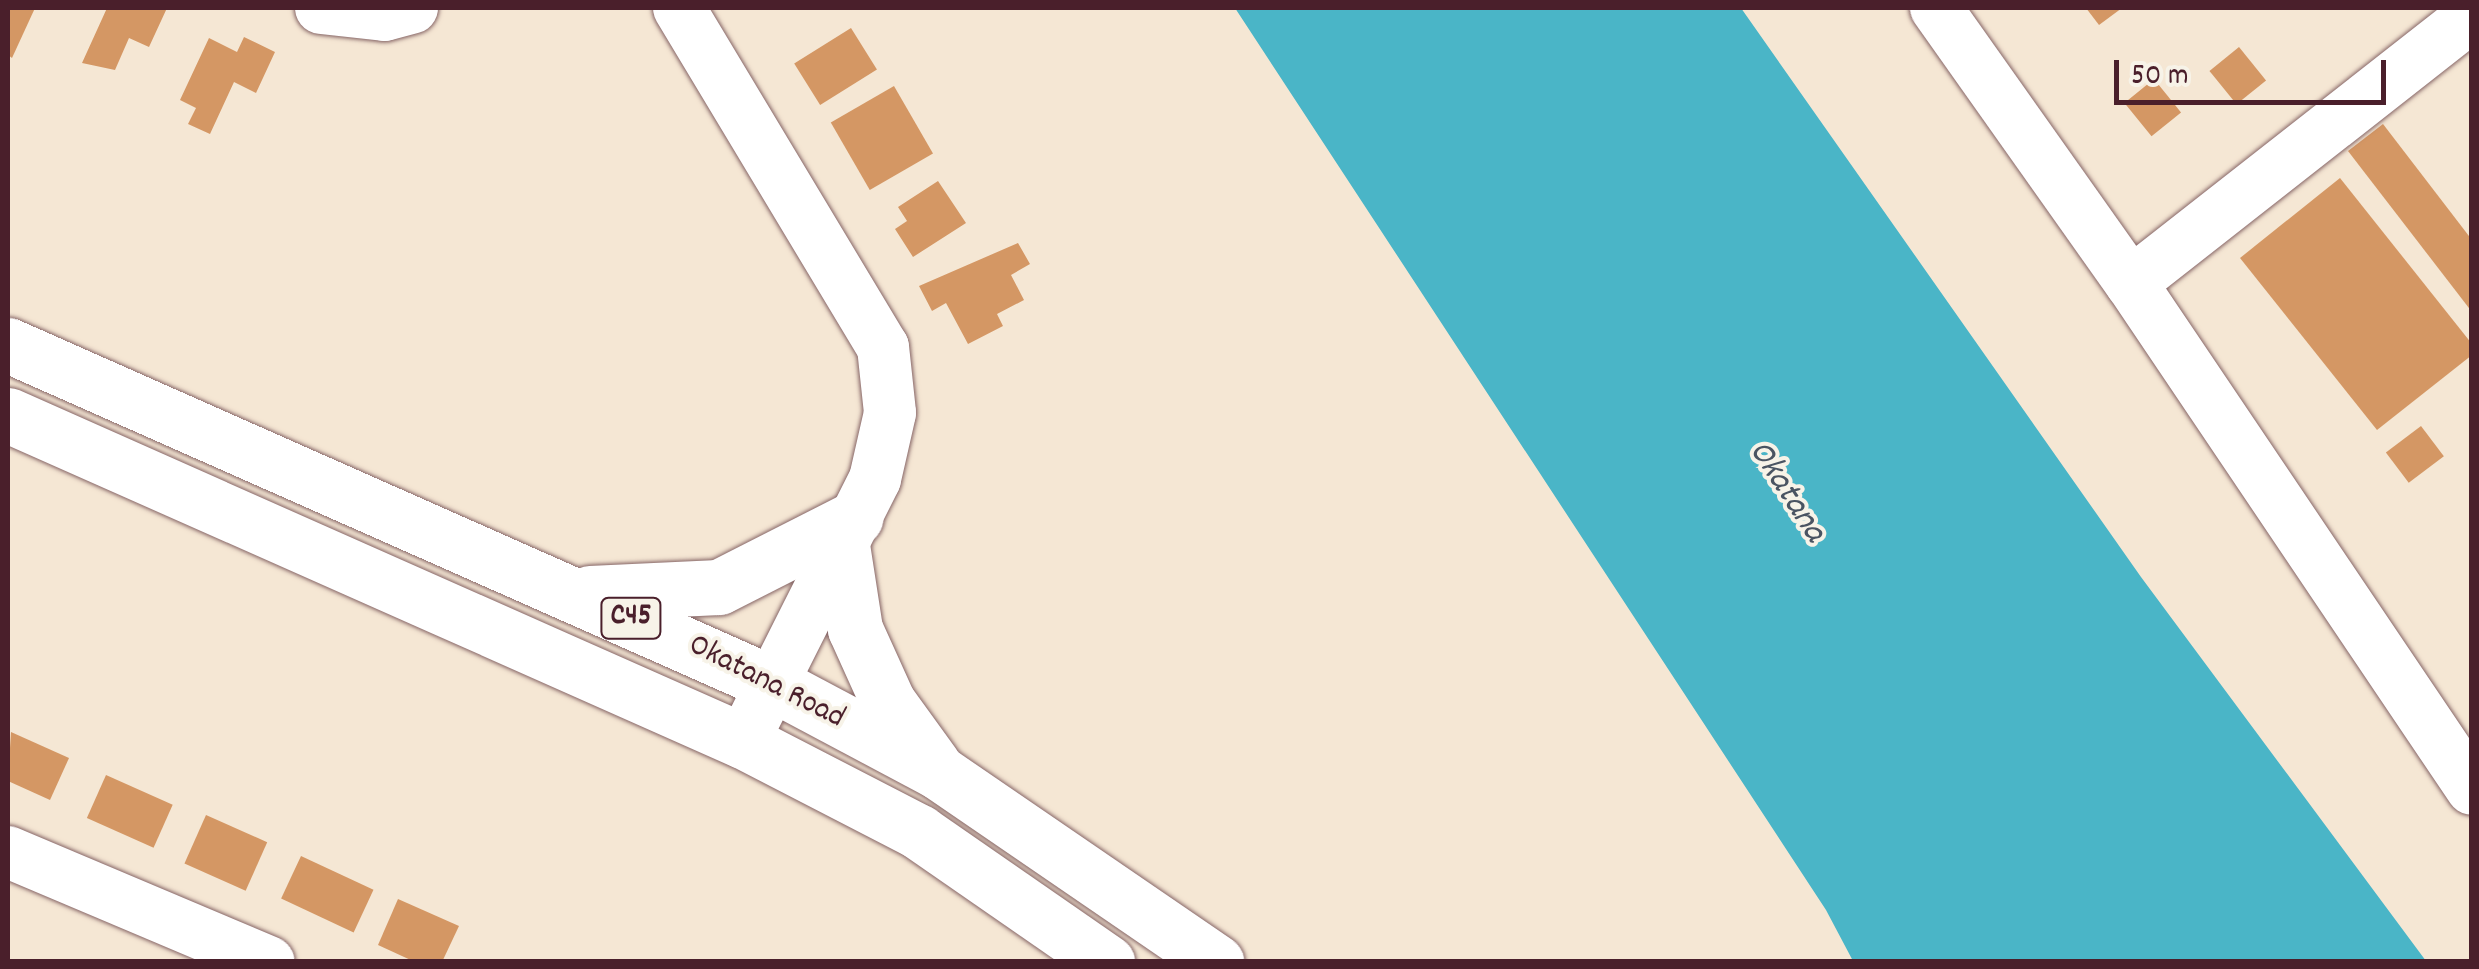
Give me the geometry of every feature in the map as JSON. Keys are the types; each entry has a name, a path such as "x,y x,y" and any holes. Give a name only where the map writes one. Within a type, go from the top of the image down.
{"main road":[{"name":"Okatana Road","path":"8,345 772,684 940,774 1216,962"},
{"name":"Okatana Road","path":"8,415 743,741 920,832 1106,962"},
{"path":"572,594 719,587 848,531 855,630 888,702 940,774"}],"street":[{"path":"321,8 385,15 412,8"},
{"path":"679,8 883,347 890,413 875,480 743,741"},
{"path":"1936,8 2132,282 2472,789"},
{"path":"2132,282 2472,16"},
{"path":"13,870 268,962"}],"water":[{"name":"Okatana","path":"1235,8 1741,8 2141,577 2426,961 1853,961 1826,910"}],"building":[{"path":"8,8 35,8 12,58 8,55"},
{"path":"107,8 167,8 149,47 129,38 115,70 82,63"},
{"path":"2086,8 2122,8 2099,25"},
{"path":"851,28 877,70 820,105 794,64"},
{"path":"244,37 275,52 256,93 234,82 210,134 188,124 196,108 180,100 209,38 237,52"},
{"path":"2239,47 2266,80 2237,104 2209,71"},
{"path":"2154,79 2181,112 2152,136 2124,103"},
{"path":"894,86 933,154 870,190 831,122"},
{"path":"2383,124 2472,240 2472,312 2348,151"},
{"path":"2340,178 2472,344 2472,355 2377,430 2240,258"},
{"path":"938,181 966,223 913,257 895,229 907,221 898,207"},
{"path":"1018,243 1030,264 1011,275 1024,300 997,314 1003,326 968,344 946,303 932,311 919,286"},
{"path":"2421,426 2444,456 2409,483 2386,452"},
{"path":"11,732 69,758 50,800 8,781"},
{"path":"106,775 173,805 154,848 87,818"},
{"path":"206,815 267,842 246,891 184,863"},
{"path":"301,856 374,890 354,932 281,899"},
{"path":"398,899 459,926 442,962 415,962 378,945"}]}
